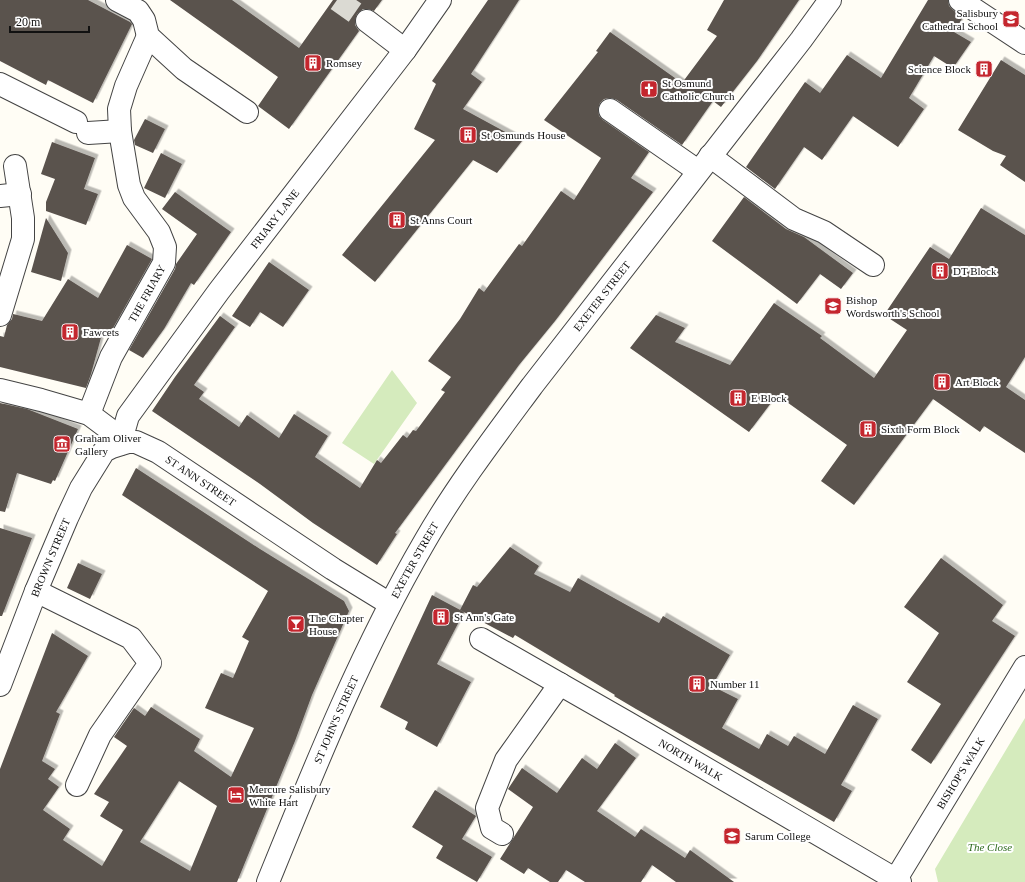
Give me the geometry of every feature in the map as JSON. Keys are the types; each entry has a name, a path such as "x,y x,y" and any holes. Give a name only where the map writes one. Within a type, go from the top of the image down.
{"street":[{"path":"117,0 138,11 144,20 148,36 184,69 247,112"},
{"name":"FRIARY LANE","path":"120,444 128,416 219,291 405,50 440,0"},
{"name":"EXETER STREET","path":"390,604 435,524 489,445 541,374 801,40 830,0"},
{"path":"960,0 1025,44"},
{"path":"367,21 405,50"},
{"name":"THE FRIARY","path":"89,414 111,357 164,263 165,247 159,232 134,198 128,185 120,131 119,109 126,86 148,36"},
{"path":"0,84 82,127 120,131"},
{"path":"610,110 704,164 794,219 824,232 872,265"},
{"path":"0,316 23,239 23,218 10,195 15,166"},
{"path":"0,390 89,414 109,429 120,444"},
{"name":"ST ANN STREET","path":"120,444 136,442 158,452 333,569 390,604"},
{"name":"BROWN STREET","path":"0,685 36,591 81,488 104,451 120,444"},
{"path":"36,591 131,638 150,663 100,735 76,785"},
{"name":"ST JOHN'S STREET","path":"268,882 341,708 390,604"},
{"name":"NORTH WALK","path":"481,639 898,881"},
{"name":"BISHOP'S WALK","path":"898,881 1025,667"},
{"path":"502,834 492,828 487,808 492,793 506,760 560,684"}],"green space":[{"path":"392,370 417,403 374,464 342,443"},
{"name":"The Close","path":"1025,718 1025,882 938,882 935,869"}],"building":[{"path":"0,0 88,0 132,24 93,103 48,80 46,85 0,61"},
{"path":"170,0 232,0 299,48 333,0 382,0 374,11 363,9 357,14 355,25 359,31 289,129 258,106 278,77"},
{"path":"488,0 519,0 471,74 482,82 463,109 522,141 497,173 473,160 375,282 342,255 435,140 414,129 436,84 432,81"},
{"path":"724,0 799,0 757,61 721,107 713,101 682,145 617,100 611,98 604,99 600,103 598,109 599,116 603,120 649,152 631,178 653,192 555,321 519,365 395,533 397,534 377,565 313,523 260,484 152,411 220,316 235,327 194,385 204,392 199,399 239,427 247,415 279,438 294,414 328,436 315,457 360,488 377,460 381,463 403,435 407,438 413,430 416,431 445,392 441,390 451,377 428,361 460,319 479,288 484,292 519,244 522,246 561,191 574,200 601,158 544,120 598,52 596,51 610,32 682,83 717,36 707,30"},
{"path":"928,0 948,0 949,6 963,17 954,32 971,42 953,68 934,56 909,98 924,109 898,147 853,116 822,160 804,147 775,189 746,167 805,82 820,93 847,55 881,78"},
{"path":"1001,60 1025,75 1025,182 1000,165 1006,156 993,151 958,130"},
{"path":"145,119 165,129 153,153 135,145 134,140"},
{"path":"52,142 95,158 84,189 98,194 86,225 46,211 46,202 55,179 41,174"},
{"path":"161,153 182,164 165,198 144,188"},
{"path":"175,192 231,232 194,285 191,283 164,329 143,358 129,350 175,269 176,264 197,234 162,209"},
{"path":"744,197 786,229 804,237 853,273 841,289 820,274 797,304 712,241"},
{"path":"981,208 1025,235 1025,357 1006,387 1025,400 1025,453 984,426 980,432 933,399 854,505 821,481 847,445 777,395 749,432 630,348 656,315 685,328 675,342 730,365 774,303 822,336 820,338 874,378 907,330 884,315 930,247 949,259"},
{"path":"46,218 68,253 61,281 31,272"},
{"name":"Fawcets","path":"127,245 152,259 108,337 102,334 86,388 0,367 0,336 4,337 7,325 12,319 13,314 42,321 68,279 98,298"},
{"path":"269,262 309,290 283,327 260,312 250,327 232,316"},
{"path":"0,403 27,409 78,429 55,481 53,480 51,484 17,473 5,512 0,511"},
{"path":"136,468 260,549 344,601 349,611 312,695 295,741 237,882 0,882 0,769 52,633 88,656 56,712 60,714 42,761 55,769 48,779 59,787 43,810 70,829 63,840 102,866 123,830 100,816 109,802 94,794 127,746 114,737 134,708 145,716 151,707 200,739 194,751 231,777 254,728 205,708 221,673 233,678 249,641 242,637 268,591 122,495","holes":["179,781 217,806 190,871 140,842"]},
{"path":"0,528 32,538 2,616 0,616"},
{"path":"510,547 539,566 534,574 570,592 578,578 659,623 663,616 730,655 712,686 738,699 722,728 759,749 767,734 788,746 794,736 825,754 853,705 878,719 841,785 852,791 834,822 636,709 515,635 513,638 460,610 473,585 477,587"},
{"path":"941,558 1003,605 992,621 1015,636 931,764 911,750 941,704 907,682 939,633 904,607"},
{"path":"78,563 102,574 90,599 67,588"},
{"path":"432,595 464,612 437,664 471,682 437,747 405,729 408,722 380,707"},
{"path":"615,743 636,758 597,811 635,837 641,829 685,858 690,850 734,882 676,882 652,865 641,882 585,882 566,870 558,882 550,882 528,868 524,874 500,859 533,807 508,789 522,768 557,793 582,758 597,769"},
{"path":"435,790 476,816 462,839 492,857 477,882 436,858 443,846 412,827"}],"tunnel":[{"path":"337,0 367,21"}],"place":[{"name":"Salisbury Cathedral School","path":"1011,19"},
{"name":"Romsey","path":"313,63"},
{"name":"Science Block","path":"984,69"},
{"name":"St Osmund Catholic Church","path":"649,89"},
{"name":"St Osmunds House","path":"468,135"},
{"name":"St Anns Court","path":"397,220"},
{"name":"DT Block","path":"940,271"},
{"name":"Bishop Wordsworth's School","path":"833,306"},
{"name":"Fawcets","path":"70,332"},
{"name":"Art Block","path":"942,382"},
{"name":"E Block","path":"738,398"},
{"name":"Sixth Form Block","path":"868,429"},
{"name":"Graham Oliver Gallery","path":"62,444"},
{"name":"St Ann's Gate","path":"441,617"},
{"name":"The Chapter House","path":"296,624"},
{"name":"Number 11","path":"697,684"},
{"name":"Mercure Salisbury White Hart","path":"236,795"},
{"name":"Sarum College","path":"732,836"}]}
